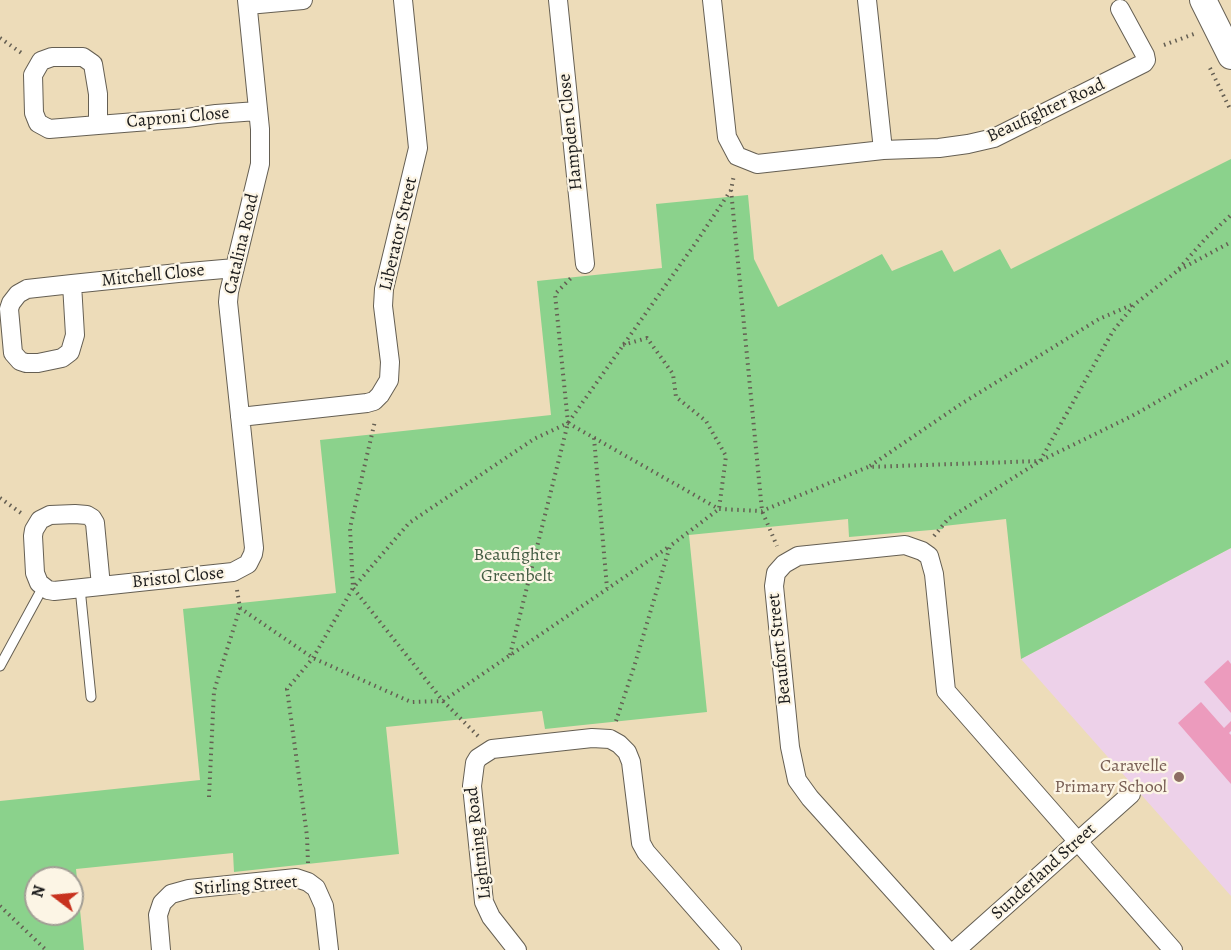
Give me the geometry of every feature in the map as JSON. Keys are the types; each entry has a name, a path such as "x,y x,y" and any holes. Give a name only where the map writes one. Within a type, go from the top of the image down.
{"street":[{"path":"248,2 303,0"},
{"name":"Liberator Street","path":"381,395 389,380 390,362 383,306 384,289 418,147 403,0"},
{"name":"Hampden Close","path":"558,0 585,264"},
{"path":"712,0 727,137 737,156"},
{"path":"867,0 883,150"},
{"path":"1203,0 1231,56"},
{"name":"Catalina Road","path":"248,2 260,129 260,164 228,302 254,548 252,560"},
{"name":"Beaufighter Road","path":"737,156 757,164 883,150 968,144 994,138 1141,66 1146,60 1145,55 1120,9"},
{"path":"38,65 52,57 89,59 95,69 98,125"},
{"name":"Caproni Close","path":"38,65 33,75 34,113 38,123 49,129 257,111"},
{"name":"Mitchell Close","path":"72,284 75,335 70,352 62,358 38,363 26,363 21,360 13,352 9,315 11,303 18,294 27,289 72,284 235,268"},
{"path":"240,417 367,403 381,395"},
{"path":"43,587 34,573 33,536 36,524 50,515 82,514 92,518 95,524 101,586"},
{"path":"784,564 798,556 905,545 929,556 934,574 946,691 1173,950"},
{"name":"Bristol Close","path":"43,587 54,591 233,572 252,560"},
{"name":"Beaufort Street","path":"784,564 776,573 774,586 792,765 797,780 810,798 947,950"},
{"path":"492,749 592,738 610,739 620,744 632,762 641,843 646,852 732,950"},
{"name":"Lightning Road","path":"492,749 478,758 472,774 481,886 484,902 491,917 517,950"},
{"name":"Sunderland Street","path":"956,950 1131,794"},
{"name":"Stirling Street","path":"161,950 158,915 162,903 171,894 189,889 296,878 316,888 324,906 329,950"}],"lane":[{"path":"0,666 43,587"},
{"path":"80,588 91,697"}],"path":[{"path":"1164,45 1193,33"},
{"path":"0,38 38,65"},
{"path":"737,156 731,190 762,511 784,564"},
{"path":"308,882 307,836 287,689 313,658 353,588 409,523 534,439 568,423 731,190"},
{"path":"1176,272 1206,237 1231,215"},
{"path":"1040,461 1113,331 1135,304 1176,272 1231,242"},
{"path":"510,655 568,423 555,294 585,264"},
{"path":"568,423 719,509 762,511 868,467 961,404 1100,319 1135,304"},
{"path":"240,608 313,658 411,702 443,701 670,546 719,509 726,456 706,421 676,397 674,374 646,338 623,345"},
{"path":"922,551 948,519 1040,461 1132,416 1231,360"},
{"path":"381,395 350,528 353,588 443,701 492,749"},
{"path":"594,438 607,589"},
{"path":"868,467 1040,461"},
{"path":"0,498 36,524"},
{"path":"610,739 670,546"},
{"path":"209,797 214,691 240,608 233,572"},
{"path":"0,906 46,950"}],"shaded area":[{"name":"Caravelle Primary School","path":"1231,548 1231,896 1021,659"}],"green space":[{"name":"Beaufighter Greenbelt","path":"1231,159 1231,548 1021,659 1006,519 944,526 943,529 849,537 848,519 689,535 707,712 545,729 542,711 386,727 399,854 234,872 233,853 84,868 84,866 24,866 24,926 82,926 84,950 0,950 0,801 200,780 183,609 336,593 320,440 551,415 537,281 662,268 656,204 748,195 754,259 778,307 882,254 892,271 942,250 954,272 1000,249 1011,269"}],"building":[{"path":"1228,660 1231,664 1231,713 1204,682"},
{"path":"1201,702 1224,728 1231,721 1229,733 1231,735 1231,784 1178,723"}],"place":[{"name":"Caravelle Primary School","path":"1179,777"}]}
